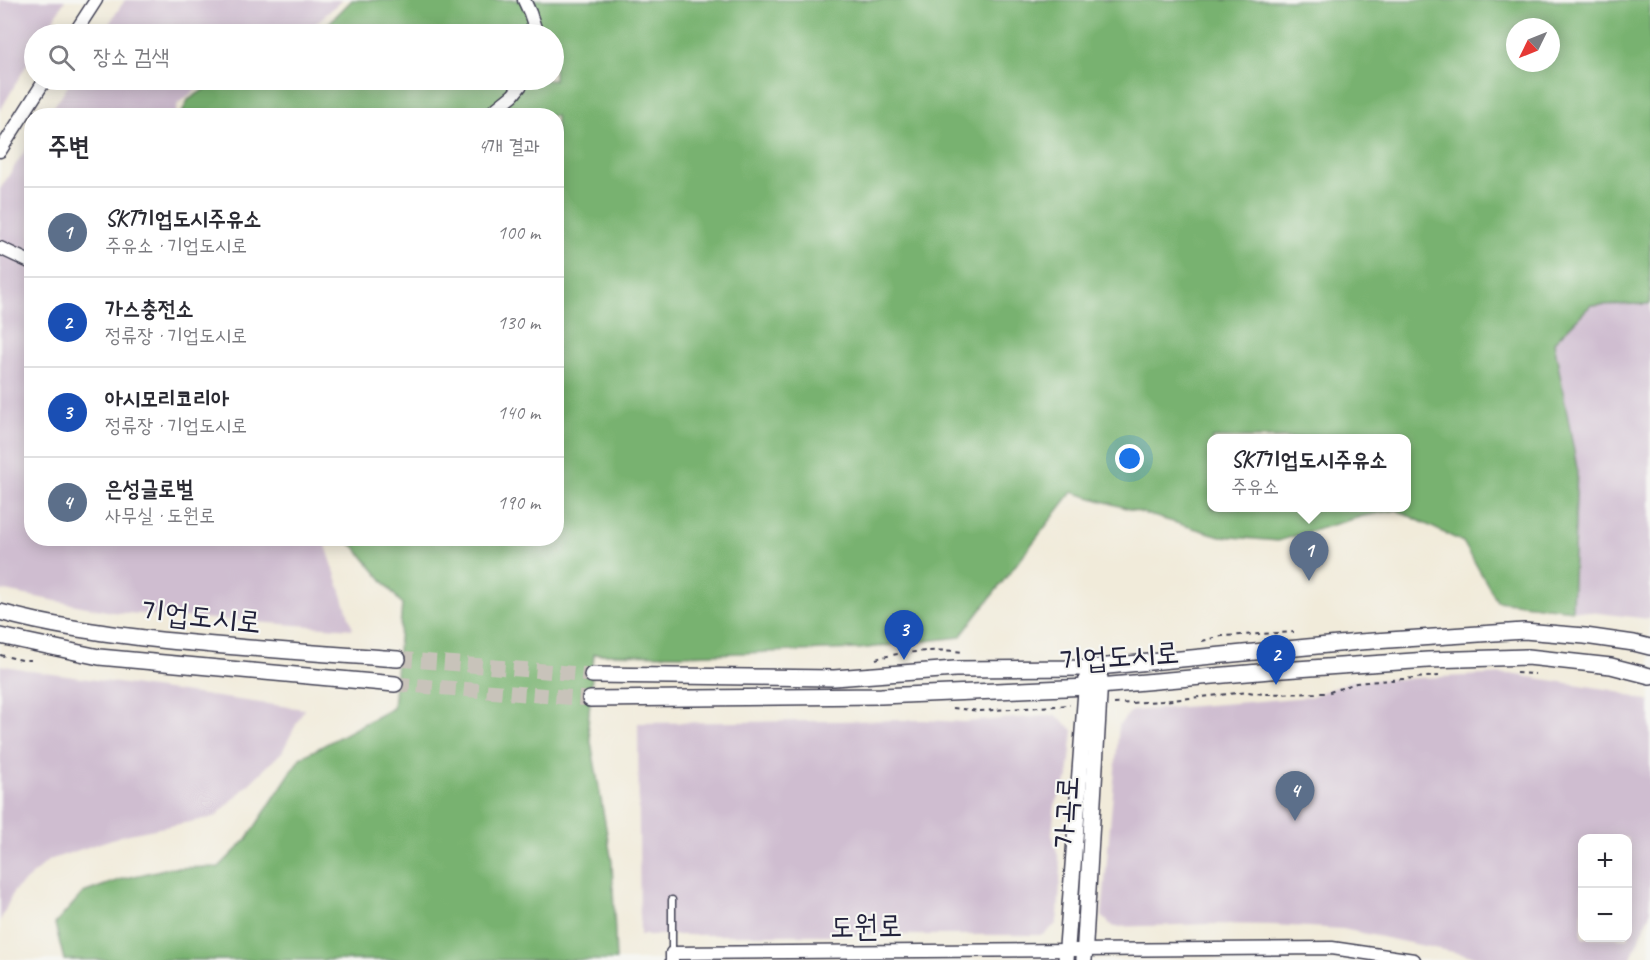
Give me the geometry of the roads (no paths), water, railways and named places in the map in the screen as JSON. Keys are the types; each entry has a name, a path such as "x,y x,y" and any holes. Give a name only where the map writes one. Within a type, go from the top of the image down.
{"street":[{"path":"80,24 96,0"},
{"path":"524,0 533,24"},
{"path":"27,108 39,90"},
{"path":"497,108 517,90"},
{"path":"0,151 24,113"},
{"path":"0,248 24,259"},
{"name":"기업도시로","path":"0,612 27,620 102,633 226,647 398,658"},
{"name":"기업도시로","path":"592,675 834,678 955,669 1093,668 1359,642 1524,632 1585,636 1650,647"},
{"name":"기업도시로","path":"0,636 99,657 395,684"},
{"name":"기업도시로","path":"590,699 881,696 1094,686 1428,660 1528,657 1611,666 1650,676"},
{"name":"가곡로","path":"1084,955 1093,668"},
{"name":"가곡로","path":"1067,954 1094,686"},
{"path":"1084,955 1332,954 1414,960"},
{"name":"도원로","path":"672,957 1084,955"}],"lane":[{"path":"672,900 672,957"}],"tunnel":[{"path":"398,659 592,675"},
{"path":"395,684 590,699"}],"place":[{"name":"SKT기업도시주유소","path":"1309,581"},
{"name":"아시모리코리아","path":"904,660"},
{"name":"가스충전소","path":"1276,685"},
{"name":"은성글로벌","path":"1295,821"}]}
